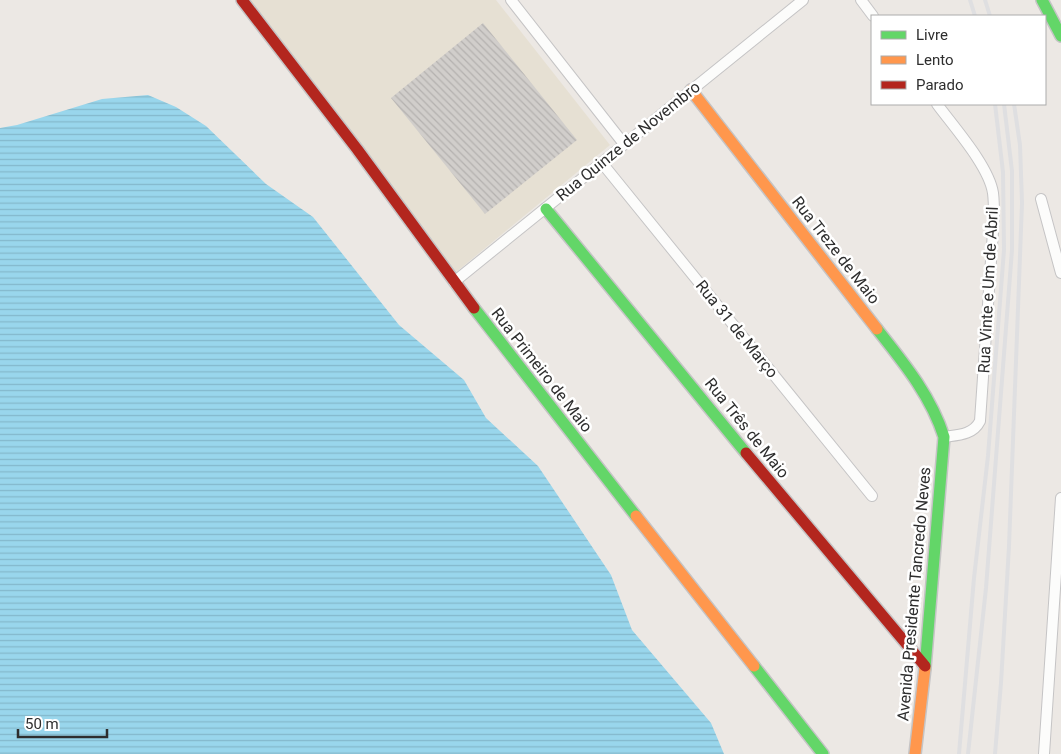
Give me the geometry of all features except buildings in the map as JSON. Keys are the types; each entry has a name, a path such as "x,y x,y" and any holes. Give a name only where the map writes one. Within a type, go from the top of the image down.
{"street":[{"name":"Rua Primeiro de Maio","path":"242,0 358,149 454,282 823,754"},
{"path":"511,0 624,144"},
{"name":"Rua Quinze de Novembro","path":"454,282 802,0"},
{"path":"862,0 872,15"},
{"path":"1042,0 1061,36"},
{"name":"Rua Treze de Maio","path":"691,90 910,371 931,403 939,419 944,437"},
{"name":"Rua Vinte e Um de Abril","path":"938,105 979,161 989,178 994,201 980,421 971,432 944,437"},
{"name":"Rua 31 de Março","path":"602,163 872,496"},
{"path":"1041,199 1061,273"},
{"name":"Rua Três de Maio","path":"546,209 816,538 925,666"},
{"name":"Avenida Presidente Tancredo Neves","path":"915,754 925,666 944,437"},
{"path":"1044,754 1061,498"}],"shaded area":[{"path":"250,0 496,0 610,145 455,273"}],"water":[{"path":"148,95 176,107 206,126 266,184 313,217 399,325 464,380 486,418 538,466 611,575 632,630 711,723 724,754 0,754 0,128 17,125 102,99"}],"railway":[{"path":"970,0 975,15"},
{"path":"985,0 990,15"},
{"path":"959,754 974,578 988,456 1004,250 1003,172 995,105"},
{"path":"968,754 986,588 1012,250 1012,171 1004,105"},
{"path":"995,754 1009,546 1022,203 1020,145 1014,105"}],"traffic: fast":[{"path":"1042,0 1061,36"},
{"path":"546,209 746,453"},
{"path":"474,308 636,516"},
{"path":"877,329 907,367 924,394 944,437 925,668"},
{"path":"754,666 823,754"}],"traffic: slow":[{"path":"691,90 877,329"},
{"path":"636,516 754,666"},
{"path":"915,754 925,668"}],"traffic: jam":[{"path":"242,0 357,149 474,308"},
{"path":"746,453 925,666"}]}
